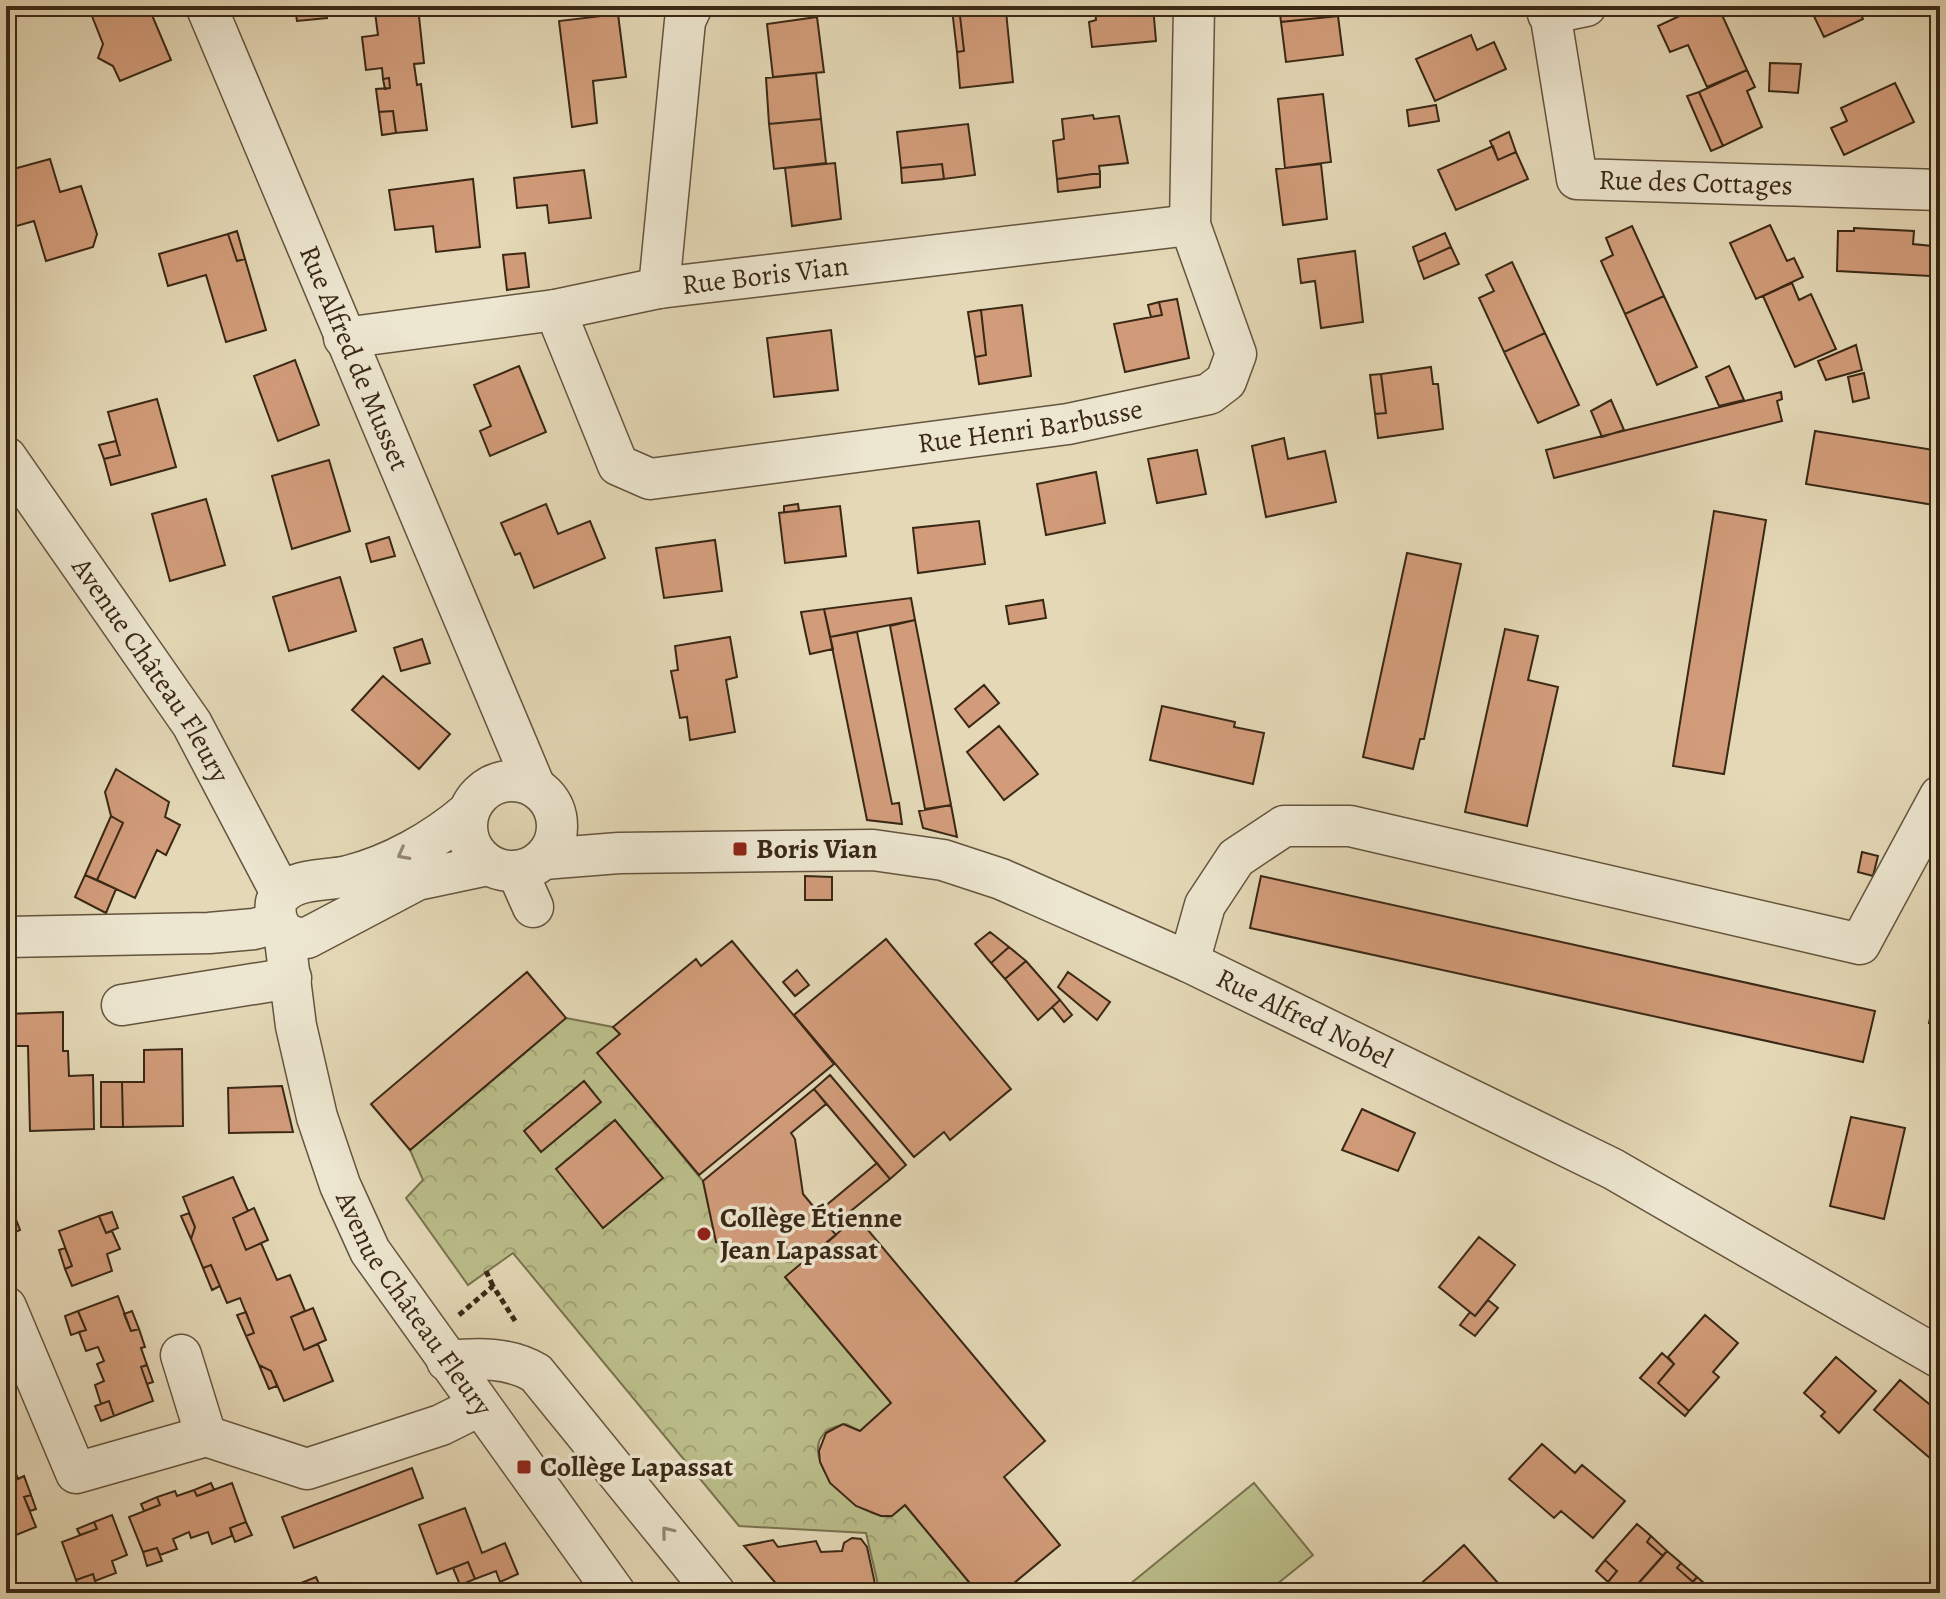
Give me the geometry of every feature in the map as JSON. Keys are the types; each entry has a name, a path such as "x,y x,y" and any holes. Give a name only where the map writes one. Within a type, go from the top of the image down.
{"street":[{"name":"Rue Alfred de Musset","path":"206,6 535,787"},
{"path":"659,288 685,21 692,6"},
{"name":"Rue Henri Barbusse","path":"555,310 618,465 650,479 1037,428 1209,394 1226,381 1236,354 1190,225 1194,6"},
{"name":"Rue des Cottages","path":"1561,9 1577,179 1940,190"},
{"name":"Rue Boris Vian","path":"344,338 555,310 659,288 1190,225"},
{"name":"Avenue Château Fleury","path":"6,457 192,724 298,916 291,978 299,1041 317,1117 340,1185 370,1251 604,1590"},
{"path":"502,710 480,799 466,827 470,842 526,855"},
{"path":"7,937 209,933 254,929 298,916 444,831 480,799 513,780 535,787 555,811 526,855 533,907"},
{"path":"1189,962 1205,905 1236,858 1284,826 1350,826 1860,944 1940,796"},
{"name":"Rue Alfred Nobel","path":"298,916 417,880 526,855 842,849 943,860 1001,879 1189,962 1613,1169 1940,1358"},
{"path":"122,1005 291,978"},
{"path":"6,1307 76,1473 206,1436 307,1469 441,1425 479,1406"},
{"path":"439,1350 473,1358 518,1362 536,1373 715,1593"},
{"path":"181,1355 206,1436"}],"path":[{"path":"486,1271 522,1332 518,1362"},
{"path":"439,1350 493,1286"}],"green space":[{"path":"566,1018 613,1027 620,1034 598,1053 703,1181 716,1242 787,1262 809,1258 891,1403 860,1431 846,1424 827,1431 819,1443 819,1457 826,1473 838,1489 871,1512 889,1517 905,1505 978,1593 880,1593 866,1533 739,1526 513,1253 468,1285 406,1198 423,1180 410,1150"},
{"path":"1254,1483 1313,1555 1266,1593 1119,1593"}],"building":[{"path":"88,6 139,6 141,11 149,8 171,60 120,81 113,66 98,58 103,44"},
{"path":"325,6 327,18 297,21 295,8"},
{"path":"1005,6 1006,11 960,16 964,51 957,52 952,9"},
{"path":"1095,6 1153,6 1156,41 1092,47 1089,22 1096,20"},
{"path":"1279,6 1337,6 1338,16 1281,22"},
{"path":"1683,6 1701,6 1686,13"},
{"path":"1701,6 1718,6 1747,70 1707,87 1688,45 1670,52 1658,26"},
{"path":"1809,6 1857,6 1863,19 1824,37"},
{"path":"418,7 424,63 414,64 417,85 421,84 427,130 396,133 393,111 379,112 376,89 390,88 389,78 383,79 382,68 366,70 362,37 378,35 375,12"},
{"path":"1006,11 1013,82 960,88 957,52 964,51 960,16"},
{"path":"618,14 626,77 593,81 597,123 572,127 559,21"},
{"path":"1338,16 1343,55 1286,62 1281,22"},
{"path":"817,17 824,72 773,77 767,24"},
{"path":"1471,35 1477,50 1494,42 1506,69 1435,101 1416,59"},
{"path":"1770,63 1801,64 1798,93 1769,91"},
{"path":"1747,70 1755,87 1747,91 1762,127 1723,146 1699,92"},
{"path":"816,73 821,119 769,124 766,78"},
{"path":"389,78 390,88 385,89 383,79"},
{"path":"1895,83 1914,122 1844,155 1831,128 1847,121 1841,108"},
{"path":"1699,92 1723,146 1711,151 1687,96"},
{"path":"1323,94 1331,162 1285,168 1278,99"},
{"path":"1436,105 1439,121 1409,126 1407,110"},
{"path":"393,111 396,133 382,135 379,112"},
{"path":"1093,115 1094,119 1119,116 1128,163 1099,166 1100,173 1057,179 1053,141 1064,139 1062,119"},
{"path":"821,119 826,163 774,169 769,124"},
{"path":"968,124 975,175 944,179 942,164 901,168 897,132"},
{"path":"1509,132 1516,152 1498,160 1490,141"},
{"path":"1493,146 1498,160 1516,152 1528,179 1456,210 1438,170"},
{"path":"50,159 60,192 81,186 97,234 93,247 46,261 34,221 6,229 6,171"},
{"path":"835,163 841,219 792,226 785,168"},
{"path":"942,164 944,179 902,183 901,168"},
{"path":"1321,164 1327,219 1283,225 1276,169"},
{"path":"584,170 591,218 549,223 547,205 517,208 514,178"},
{"path":"1100,173 1100,187 1058,192 1057,179"},
{"path":"473,179 480,247 436,252 433,226 395,230 389,190"},
{"path":"1770,225 1787,261 1794,258 1803,277 1756,299 1730,243"},
{"path":"1632,226 1664,296 1625,314 1601,261 1613,255 1606,238"},
{"path":"1854,228 1914,231 1913,244 1932,246 1930,276 1837,271 1838,231 1854,231"},
{"path":"237,231 245,259 237,261 228,234"},
{"path":"1445,233 1451,247 1418,262 1413,247"},
{"path":"228,234 237,261 245,259 266,330 226,342 206,275 168,286 159,254"},
{"path":"1932,246 1940,246 1940,277 1930,276"},
{"path":"1451,247 1459,264 1424,279 1418,262"},
{"path":"1355,251 1363,322 1321,328 1315,281 1301,283 1298,259"},
{"path":"525,253 529,287 507,290 503,255"},
{"path":"1512,262 1545,333 1504,352 1479,298 1494,291 1486,275"},
{"path":"1792,283 1799,300 1811,294 1836,349 1795,367 1763,296"},
{"path":"1664,296 1697,367 1657,385 1625,314"},
{"path":"1177,299 1189,358 1125,372 1114,324 1162,315 1159,302"},
{"path":"1159,302 1162,315 1151,317 1148,305"},
{"path":"1022,305 1031,376 979,384 975,357 986,355 981,310"},
{"path":"981,310 986,355 975,357 968,312"},
{"path":"831,330 838,390 774,397 767,338"},
{"path":"1545,333 1579,405 1538,423 1504,352"},
{"path":"1856,345 1862,370 1826,380 1818,361"},
{"path":"295,360 319,425 278,441 254,376"},
{"path":"519,366 546,432 490,456 480,431 491,426 474,385"},
{"path":"1729,366 1744,400 1719,406 1706,377"},
{"path":"1431,367 1433,384 1438,384 1443,429 1378,438 1375,414 1386,413 1381,374"},
{"path":"1864,373 1869,398 1853,402 1848,377"},
{"path":"1381,374 1386,413 1375,414 1370,375"},
{"path":"1781,392 1782,399 1777,401 1782,421 1554,478 1546,450"},
{"path":"157,399 176,467 111,485 104,459 120,455 108,412"},
{"path":"1611,400 1624,430 1602,437 1591,411"},
{"path":"1815,431 1940,451 1940,506 1806,484"},
{"path":"1284,438 1288,459 1325,451 1336,502 1266,517 1252,446"},
{"path":"116,441 120,455 104,459 99,445"},
{"path":"1197,450 1206,494 1157,503 1148,459"},
{"path":"329,460 350,531 292,549 272,476"},
{"path":"1096,472 1105,523 1046,535 1037,484"},
{"path":"206,499 225,565 170,581 152,514"},
{"path":"546,504 558,534 590,521 605,558 534,588 520,553 515,555 501,523"},
{"path":"798,504 799,511 784,512 784,506"},
{"path":"840,506 846,556 785,563 779,513"},
{"path":"1714,511 1766,520 1724,774 1673,766"},
{"path":"979,521 985,564 918,573 913,528"},
{"path":"389,537 395,556 371,562 366,544"},
{"path":"715,540 722,591 664,598 656,548"},
{"path":"1407,553 1461,564 1424,739 1420,739 1413,769 1363,757"},
{"path":"340,577 356,631 289,651 273,597"},
{"path":"911,598 915,620 830,637 824,609"},
{"path":"1043,600 1046,618 1009,624 1006,606"},
{"path":"824,609 833,649 810,654 801,612"},
{"path":"915,620 951,805 925,809 890,626"},
{"path":"1505,629 1538,636 1528,680 1558,687 1527,826 1465,812"},
{"path":"857,632 892,804 899,803 902,824 867,820 830,637"},
{"path":"730,637 737,677 726,680 735,732 690,740 687,717 680,718 671,671 678,670 675,646"},
{"path":"422,639 430,663 401,671 394,648"},
{"path":"383,676 450,734 419,769 352,710"},
{"path":"984,685 999,703 969,727 955,709"},
{"path":"1162,706 1235,722 1234,727 1264,733 1253,784 1150,760"},
{"path":"999,726 1038,774 1004,800 967,752"},
{"path":"116,769 169,802 165,817 180,825 166,855 157,850 135,898 97,880 123,823 111,816 105,792"},
{"path":"951,805 957,837 923,828 919,811"},
{"path":"111,816 123,823 97,880 85,875"},
{"path":"1862,852 1878,856 1873,876 1858,872"},
{"path":"85,875 116,889 106,913 75,897"},
{"path":"805,876 832,877 832,900 805,900"},
{"path":"1261,876 1875,1011 1863,1062 1250,928"},
{"path":"990,932 1009,947 991,963 975,944"},
{"path":"886,939 1011,1089 950,1140 944,1132 914,1157 794,1015"},
{"path":"732,941 834,1064 699,1175 597,1053 620,1034 613,1027 696,959 701,966"},
{"path":"1009,947 1026,961 1005,979 991,963"},
{"path":"1026,961 1060,1000 1038,1020 1005,979"},
{"path":"797,970 809,985 795,996 783,982"},
{"path":"527,972 566,1018 410,1150 371,1104"},
{"path":"1068,972 1110,1002 1097,1020 1058,987"},
{"path":"1940,972 1940,1026 1929,1023"},
{"path":"1060,1000 1072,1015 1064,1022 1052,1007"},
{"path":"63,1012 63,1051 68,1051 69,1076 93,1075 94,1129 30,1131 28,1046 6,1046 6,1014"},
{"path":"182,1049 183,1126 123,1127 122,1082 144,1082 144,1050"},
{"path":"830,1075 906,1165 890,1179 814,1089"},
{"path":"584,1081 601,1102 541,1152 524,1131"},
{"path":"101,1082 122,1082 123,1127 101,1127"},
{"path":"282,1086 293,1132 229,1133 228,1088"},
{"path":"814,1089 826,1104 791,1133 795,1139 803,1194 818,1212 877,1163 890,1179 830,1228 836,1235 809,1258 788,1262 716,1242 703,1181"},
{"path":"1362,1109 1415,1133 1398,1171 1342,1150"},
{"path":"1851,1117 1905,1128 1884,1219 1830,1206"},
{"path":"615,1120 663,1178 603,1228 556,1169"},
{"path":"233,1177 248,1211 233,1218 246,1250 261,1243 277,1280 290,1275 305,1311 291,1317 304,1350 318,1344 333,1381 284,1401 271,1371 259,1365 246,1336 254,1333 240,1298 227,1303 211,1265 203,1268 191,1239 195,1227 183,1197"},
{"path":"6,1193 20,1230 6,1236"},
{"path":"254,1208 268,1240 246,1250 233,1218"},
{"path":"112,1212 118,1228 106,1233 99,1216"},
{"path":"189,1213 195,1227 191,1239 181,1216"},
{"path":"99,1216 106,1233 112,1231 120,1249 107,1254 112,1271 72,1286 65,1269 72,1266 59,1231"},
{"path":"857,1217 1045,1441 1004,1477 1060,1545 1002,1593 978,1593 905,1505 892,1516 881,1516 856,1506 830,1483 820,1462 819,1451 826,1433 843,1424 860,1431 891,1403 785,1277"},
{"path":"1479,1237 1515,1265 1475,1316 1439,1287"},
{"path":"65,1248 72,1266 65,1269 59,1250"},
{"path":"211,1265 220,1286 212,1290 203,1268"},
{"path":"118,1296 131,1331 139,1329 145,1347 141,1348 147,1365 141,1367 153,1401 114,1416 109,1401 101,1404 95,1385 104,1381 97,1364 104,1361 98,1347 86,1351 79,1332 86,1330 78,1311"},
{"path":"1488,1300 1498,1308 1475,1336 1460,1325 1470,1312 1475,1316"},
{"path":"313,1308 326,1340 304,1350 291,1317"},
{"path":"78,1311 86,1330 71,1335 65,1316"},
{"path":"132,1311 139,1329 131,1331 124,1314"},
{"path":"246,1312 254,1333 246,1336 237,1315"},
{"path":"1705,1315 1738,1343 1713,1372 1719,1377 1689,1411 1658,1383 1674,1364 1668,1357"},
{"path":"1662,1353 1674,1364 1658,1383 1689,1411 1685,1416 1640,1378"},
{"path":"1836,1357 1876,1391 1839,1433 1821,1416 1825,1412 1804,1393"},
{"path":"147,1365 153,1382 147,1384 141,1367"},
{"path":"259,1365 271,1371 277,1386 269,1389"},
{"path":"1900,1380 1940,1413 1940,1447 1931,1459 1874,1410"},
{"path":"109,1401 114,1416 101,1421 95,1406"},
{"path":"1542,1444 1575,1473 1582,1465 1625,1501 1593,1538 1561,1511 1554,1518 1509,1479"},
{"path":"1940,1447 1940,1466 1931,1459"},
{"path":"11,1462 18,1479 24,1476 31,1495 24,1497 36,1527 6,1539 6,1464"},
{"path":"412,1468 423,1498 294,1548 282,1517"},
{"path":"211,1483 214,1490 197,1496 194,1490"},
{"path":"232,1483 246,1522 230,1528 232,1536 212,1544 208,1532 191,1538 189,1532 173,1539 177,1549 160,1555 157,1548 143,1552 129,1517 160,1505 157,1497 175,1491 177,1496 194,1490 197,1496"},
{"path":"31,1495 36,1509 30,1511 24,1497"},
{"path":"157,1497 160,1505 144,1511 141,1504"},
{"path":"465,1508 482,1553 505,1543 518,1574 500,1582 496,1571 475,1579 468,1562 437,1574 419,1525"},
{"path":"112,1515 127,1555 112,1561 116,1573 95,1581 93,1574 76,1580 62,1542 97,1529 94,1522"},
{"path":"94,1522 97,1529 80,1535 77,1529"},
{"path":"246,1522 252,1535 235,1542 230,1528"},
{"path":"1637,1524 1651,1536 1647,1542 1663,1556 1630,1593 1621,1593 1608,1582 1617,1571 1605,1560"},
{"path":"1651,1536 1667,1551 1663,1556 1647,1542"},
{"path":"852,1538 861,1539 867,1547 877,1593 784,1593 744,1546 773,1540 778,1547 816,1541 821,1552 842,1551 844,1543"},
{"path":"1464,1545 1507,1593 1410,1593 1441,1566"},
{"path":"157,1548 162,1561 147,1566 143,1552"},
{"path":"1667,1551 1681,1563 1677,1568 1693,1582 1683,1593 1642,1593 1635,1587"},
{"path":"1605,1560 1617,1571 1608,1582 1596,1571"},
{"path":"468,1562 475,1579 460,1585 453,1568"},
{"path":"1681,1563 1697,1577 1693,1582 1677,1568"},
{"path":"93,1574 97,1587 81,1593 76,1580"},
{"path":"316,1577 323,1593 276,1593"},
{"path":"1697,1577 1711,1589 1707,1593 1683,1593"}],"place":[{"name":"Boris Vian","path":"740,849"},
{"name":"Collège Étienne Jean Lapassat","path":"704,1234"},
{"name":"Collège Lapassat","path":"524,1467"}]}
